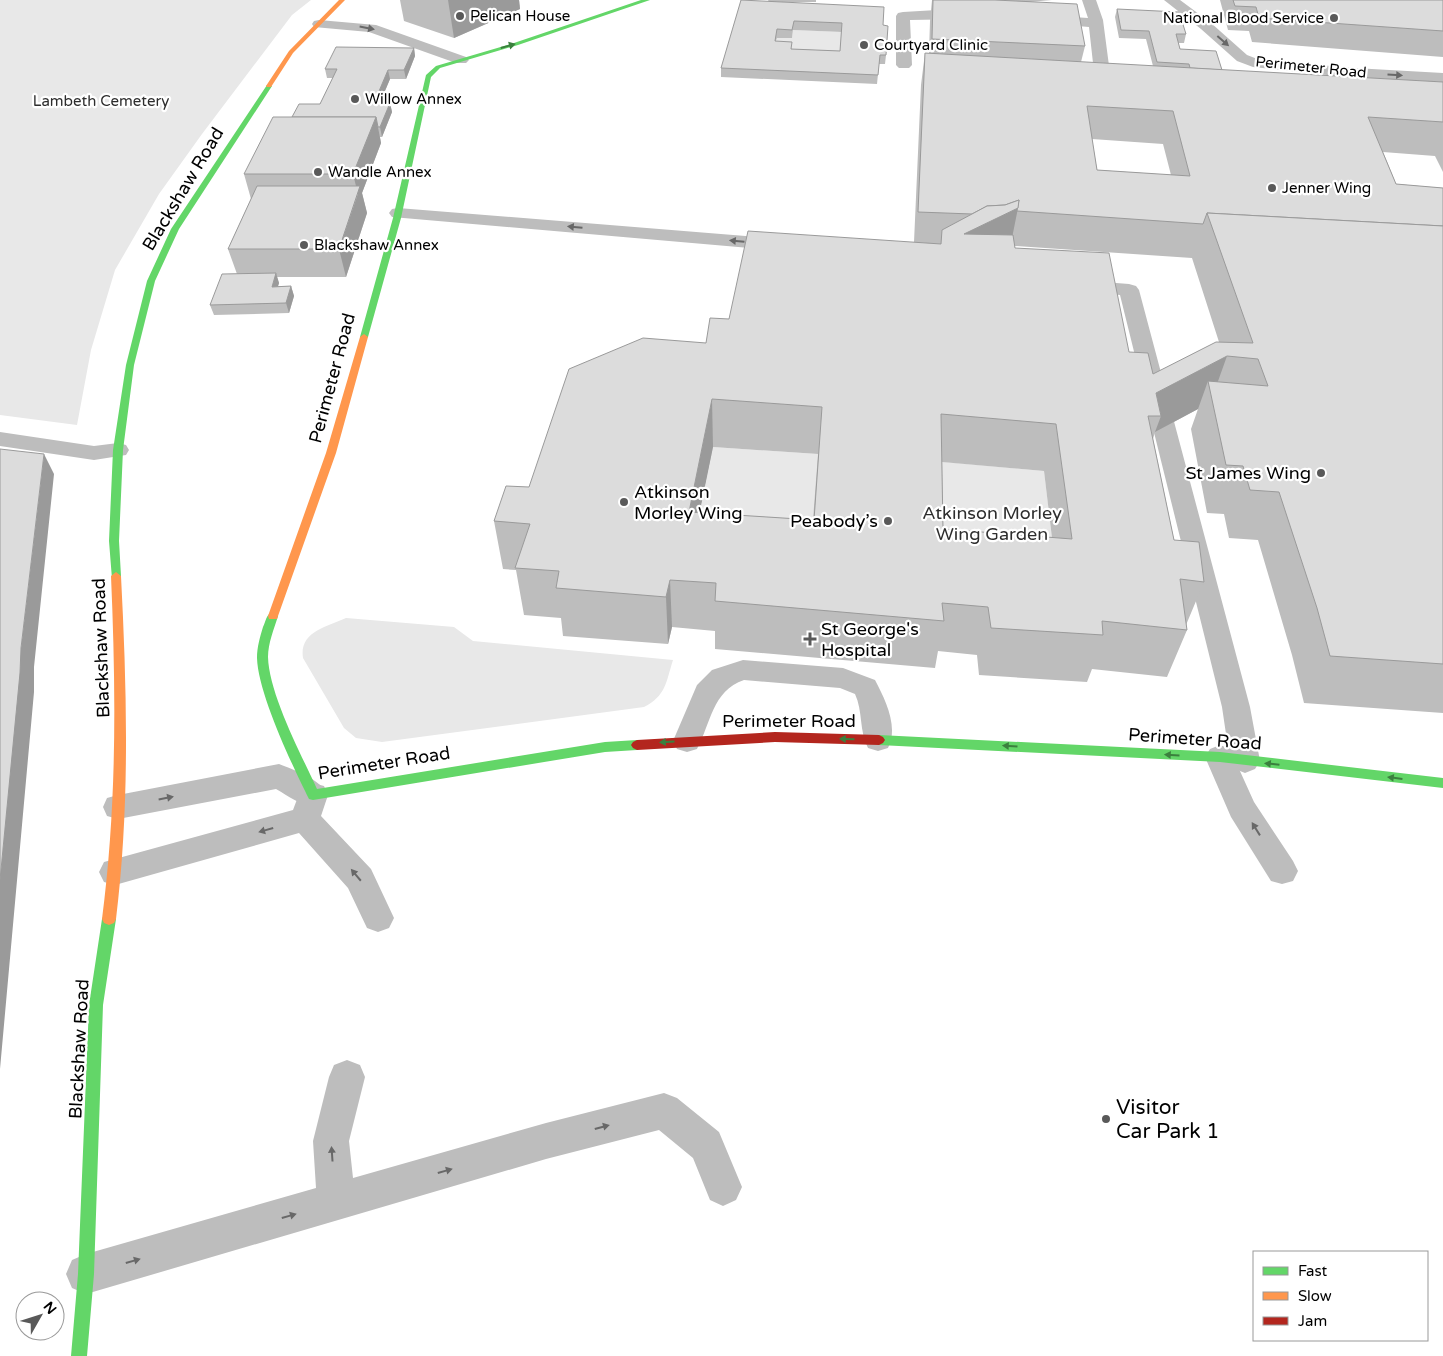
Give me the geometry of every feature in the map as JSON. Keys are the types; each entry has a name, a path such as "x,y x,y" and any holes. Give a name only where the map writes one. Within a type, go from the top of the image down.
{"street":[{"name":"Blackshaw Road","path":"79,1356 86,1274 96,1005 115,872 122,751 121,676 114,541 118,450 130,365 151,281 175,230 244,122 292,52 342,0"},
{"name":"Perimeter Road","path":"648,0 516,44 438,67 428,76 398,213 332,452 266,635 263,660 309,807 605,747 776,737 878,740 1233,759 1443,783"},
{"path":"1089,0 1096,22 1103,81"},
{"name":"Perimeter Road","path":"1171,0 1206,26 1242,58 1258,64 1354,73 1443,78"},
{"path":"904,65 903,16 937,14 984,16"},
{"path":"1031,18 1096,22"},
{"path":"319,24 371,28 461,60"},
{"path":"398,213 806,246"},
{"path":"1060,285 1129,290 1236,707 1233,759 1242,808 1282,871"},
{"path":"0,439 94,452 118,450"},
{"path":"687,741 707,692 722,677 743,670 843,678 865,687 874,705 878,740"},
{"path":"118,807 279,776 309,807 360,879 378,918"},
{"path":"115,872 309,807"},
{"path":"336,1202 331,1141 348,1076"},
{"path":"86,1274 546,1141 664,1111 706,1145 723,1187"}],"green space":[{"name":"Lambeth Cemetery","path":"0,0 311,0 292,15 202,134 159,194 115,270 91,350 77,425 0,415"},
{"path":"793,30 842,32 839,60 774,50 777,38 792,38"},
{"path":"713,447 818,454 810,567 690,560"},
{"name":"Atkinson Morley Wing Garden","path":"934,461 1044,471 1058,587 934,576"},
{"path":"346,618 454,627 473,641 673,660 667,682 661,693 644,707 382,742 356,738 344,728 303,658 305,642 310,636"}],"building":[{"name":"Courtyard Clinic","path":"741,0 884,7 883,25 888,26 886,55 880,55 878,75 721,68","holes":["794,21 842,23 840,51 791,49 792,42 775,41 777,29 792,30"]},
{"path":"933,0 995,0 1077,4 1085,46 932,39"},
{"path":"1233,0 1443,0 1443,31 1259,18 1256,7 1235,6"},
{"path":"1117,9 1179,12 1186,34 1176,34 1180,49 1216,51 1222,70 1190,68 1189,64 1157,62 1149,31 1121,30"},
{"name":"Willow Annex","path":"336,47 414,48 404,70 388,70 374,103 390,103 380,127 378,127 376,117 292,117 299,104 320,104 337,69 325,69"},
{"name":"Jenner Wing","path":"925,53 1443,82 1443,122 1368,117 1396,184 1443,188 1443,226 1207,213 1203,224 1017,211 1019,200 1005,205 987,206 972,214 918,212","holes":["1087,106 1173,111 1190,176 1097,170"]},
{"path":"273,117 376,117 353,174 244,174"},
{"path":"257,186 360,186 339,249 228,249"},
{"path":"1019,200 1018,208 964,234 1013,235 1015,248 1109,253 1129,352 1148,353 1153,374 1216,342 1253,343 1207,213 1443,226 1443,664 1330,656 1317,608 1279,492 1250,490 1243,466 1226,465 1208,381 1268,386 1258,359 1227,356 1156,393 1161,416 1148,416 1174,540 1199,542 1204,582 1180,579 1187,630 1102,621 1103,635 991,628 988,607 942,603 944,621 715,601 716,583 670,580 666,597 556,588 559,571 515,568 530,524 494,521 506,486 529,487 569,369 643,338 706,343 710,318 729,319 748,231 941,244 942,230 987,206 1005,205","holes":["712,399 822,407 814,520 689,512","941,414 1056,424 1072,539 943,529"]},
{"path":"276,273 272,287 291,286 286,303 210,305 222,274"},
{"path":"0,449 44,454 21,648 0,880"}],"traffic: fast":[{"path":"364,337 397,218 428,76 438,67 516,44 647,0"},
{"path":"116,576 114,541 118,450 130,365 151,281 175,229 269,86"},
{"path":"273,616 263,650 266,677 284,729 313,795 605,747 637,745"},
{"path":"879,740 1220,757 1443,783"},
{"path":"79,1356 86,1274 96,1005 109,919"}],"traffic: slow":[{"path":"269,86 291,52 342,0"},
{"path":"273,616 331,453 364,337"},
{"path":"109,919 118,833 121,748 116,576"}],"traffic: jam":[{"path":"637,745 775,737 879,740"}],"place":[{"name":"Pelican House","path":"460,16"},
{"name":"National Blood Service","path":"1334,18"},
{"name":"Courtyard Clinic","path":"864,45"},
{"name":"Willow Annex","path":"355,99"},
{"name":"Wandle Annex","path":"318,172"},
{"name":"Jenner Wing","path":"1272,188"},
{"name":"Blackshaw Annex","path":"304,245"},
{"name":"St James Wing","path":"1321,473"},
{"name":"Atkinson Morley Wing","path":"624,502"},
{"name":"Peabody’s","path":"888,521"},
{"name":"St George's Hospital","path":"810,639"},
{"name":"Visitor Car Park 1","path":"1106,1119"}]}
